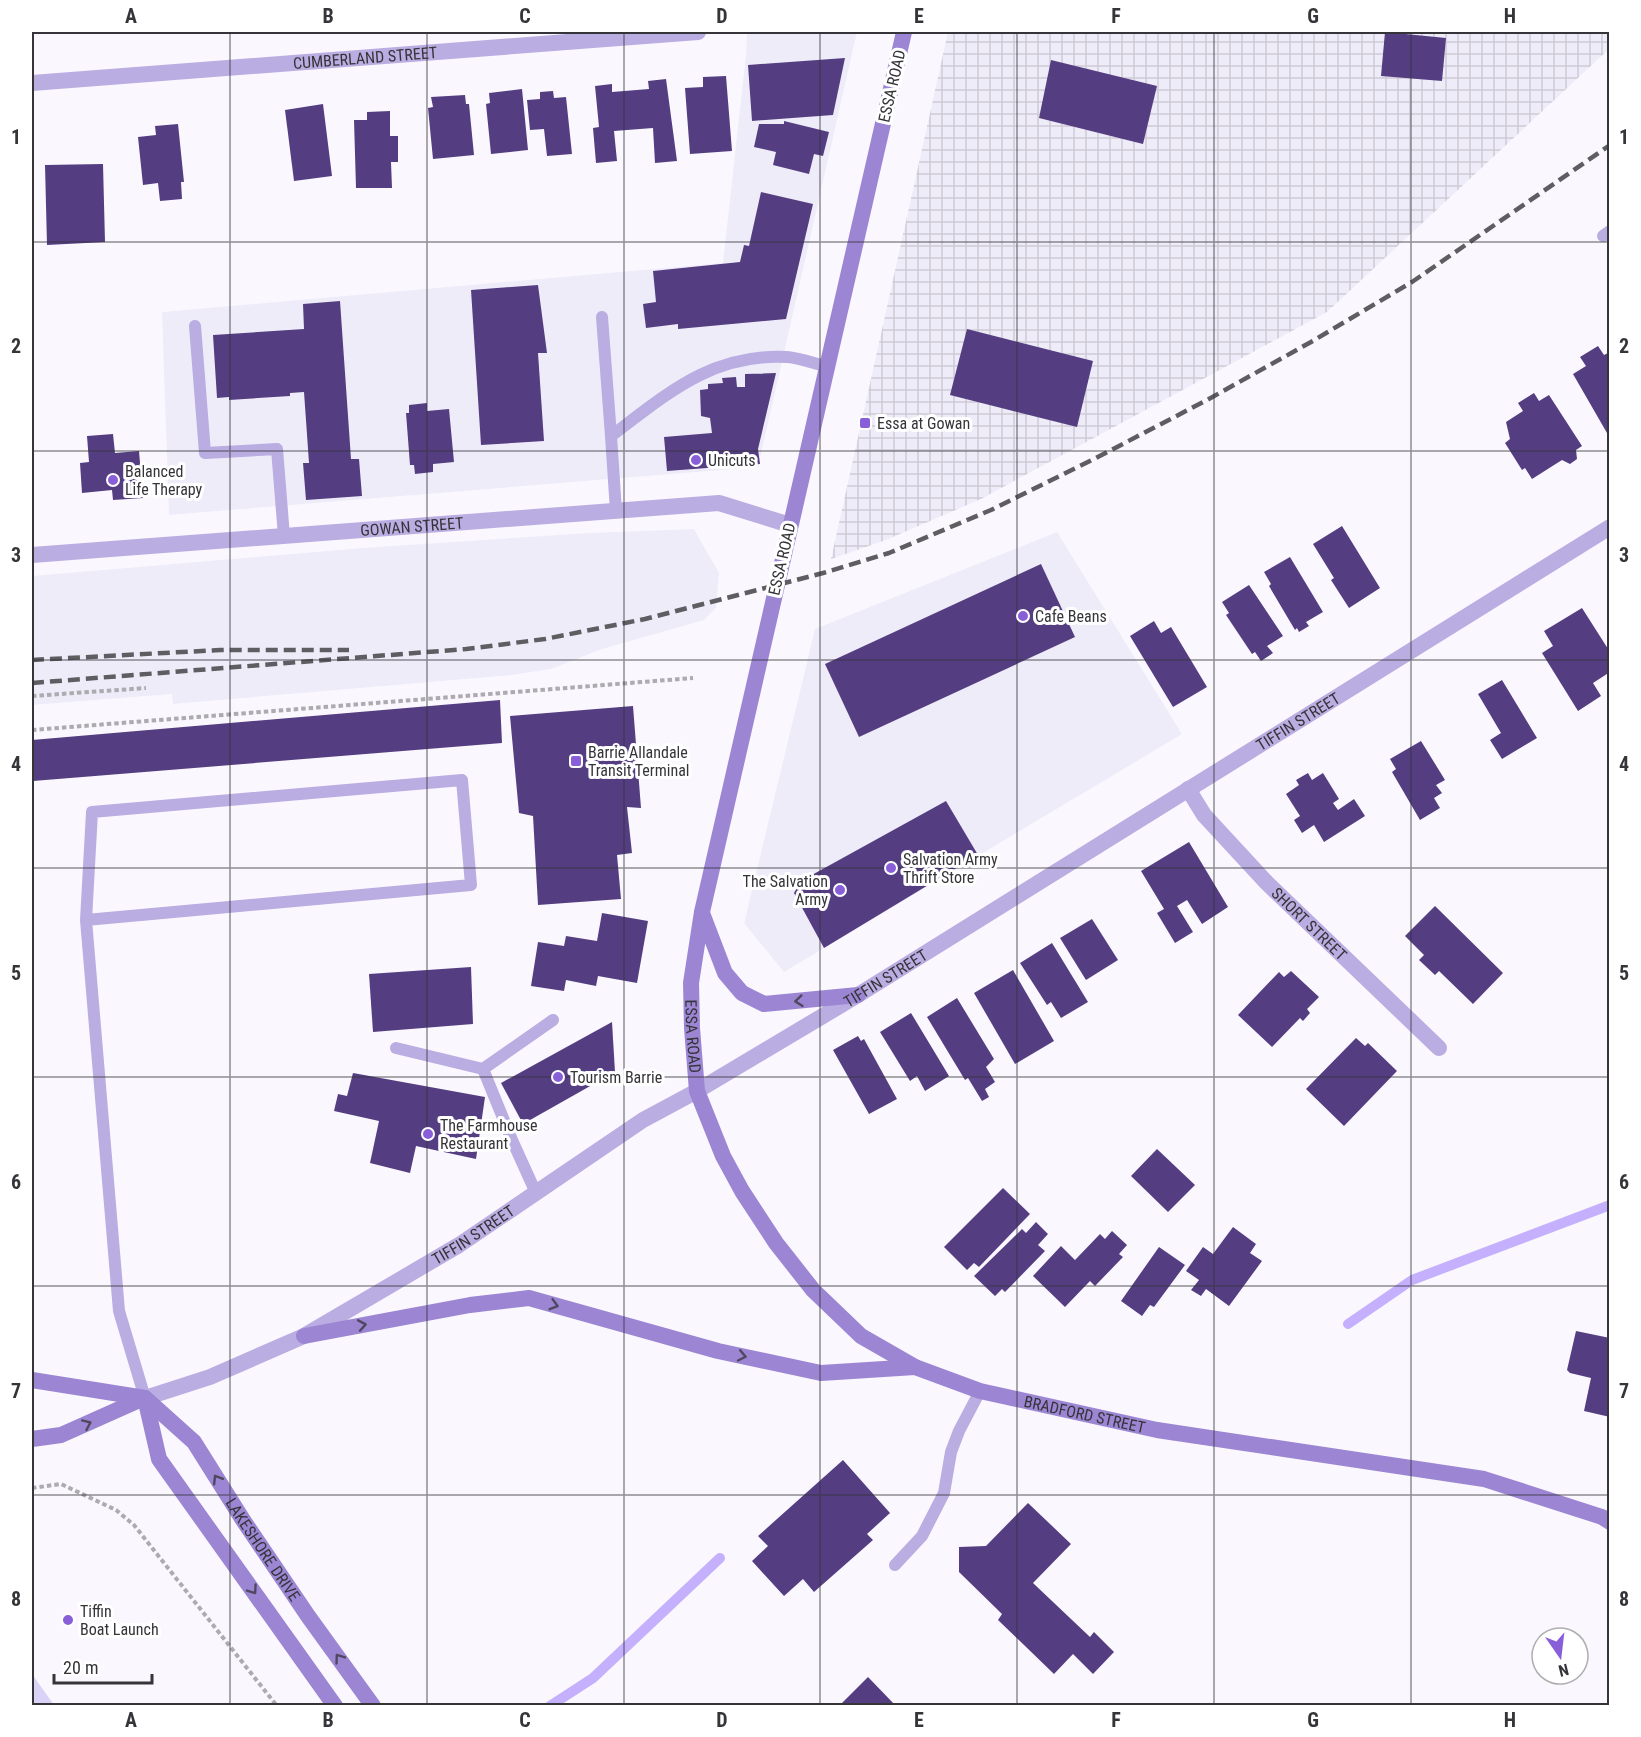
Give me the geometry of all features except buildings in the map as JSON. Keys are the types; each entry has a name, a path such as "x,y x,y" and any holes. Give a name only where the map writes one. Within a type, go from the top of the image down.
{"main road":[{"name":"ESSA ROAD","path":"697,1091 692,1028 692,983 702,912 904,32"},
{"path":"702,912 725,973 742,993 764,1004 858,995"},
{"name":"BRADFORD STREET","path":"697,1091 723,1156 776,1244 813,1290 861,1336 915,1367 980,1391 1157,1430 1484,1479 1602,1517 1610,1522"},
{"path":"304,1336 470,1305 529,1299 718,1351 821,1373 915,1367"},
{"path":"32,1380 145,1398"},
{"path":"32,1439 61,1435 145,1398"},
{"name":"LAKESHORE DRIVE","path":"145,1398 159,1459 335,1706"},
{"name":"LAKESHORE DRIVE","path":"145,1398 194,1442 243,1520 373,1706"}],"street":[{"name":"CUMBERLAND STREET","path":"32,83 698,32"},
{"name":"GOWAN STREET","path":"32,555 719,503 790,525"},
{"name":"TIFFIN STREET","path":"145,1398 210,1377 304,1336 459,1245 643,1120 697,1091 858,995 1610,527"},
{"name":"SHORT STREET","path":"1188,789 1204,815 1267,883 1439,1048"}],"lane":[{"path":"602,317 616,511"},
{"path":"195,326 206,453 277,449 284,536"},
{"path":"611,436 690,379 724,363 788,357 828,367"},
{"path":"87,920 471,885 462,780 92,812 87,920 119,1311 145,1398"},
{"path":"396,1048 483,1069 553,1020"},
{"path":"483,1069 536,1193"},
{"path":"895,1565 922,1536 944,1493 951,1452 980,1391"}],"path":[{"path":"32,730 693,678"},
{"path":"32,696 146,687"},
{"path":"32,1488 61,1484 116,1510 134,1525 278,1706"}],"shaded area":[{"path":"747,32 857,32 758,467 169,515 162,312 723,263"},
{"path":"948,32 1609,32 1609,49 1327,312 981,499 886,540 831,559"},
{"path":"694,529 719,573 716,608 704,620 602,649 551,669 512,675 173,704 172,694 32,705 32,576 362,548 589,533"},
{"path":"1057,532 1182,734 784,972 744,923 815,629"},
{"path":"32,1674 54,1705 32,1705"}],"waterway":[{"path":"1348,1324 1412,1280 1610,1205"},
{"path":"550,1706 593,1678 720,1558"}],"railway":[{"path":"32,683 466,649 545,639 645,619 823,573 889,553 991,510 1094,459 1311,342 1412,282 1610,145"},
{"path":"32,660 220,650 349,650"}],"place":[{"name":"Essa at Gowan","path":"865,423"},
{"name":"Unicuts","path":"696,460"},
{"name":"Balanced Life Therapy","path":"113,480"},
{"name":"Cafe Beans","path":"1023,616"},
{"name":"Barrie Allandale Transit Terminal","path":"576,761"},
{"name":"Salvation Army Thrift Store","path":"891,868"},
{"name":"The Salvation Army","path":"840,890"},
{"name":"Tourism Barrie","path":"558,1077"},
{"name":"The Farmhouse Restaurant","path":"428,1134"},
{"name":"Tiffin Boat Launch","path":"68,1620"}]}
